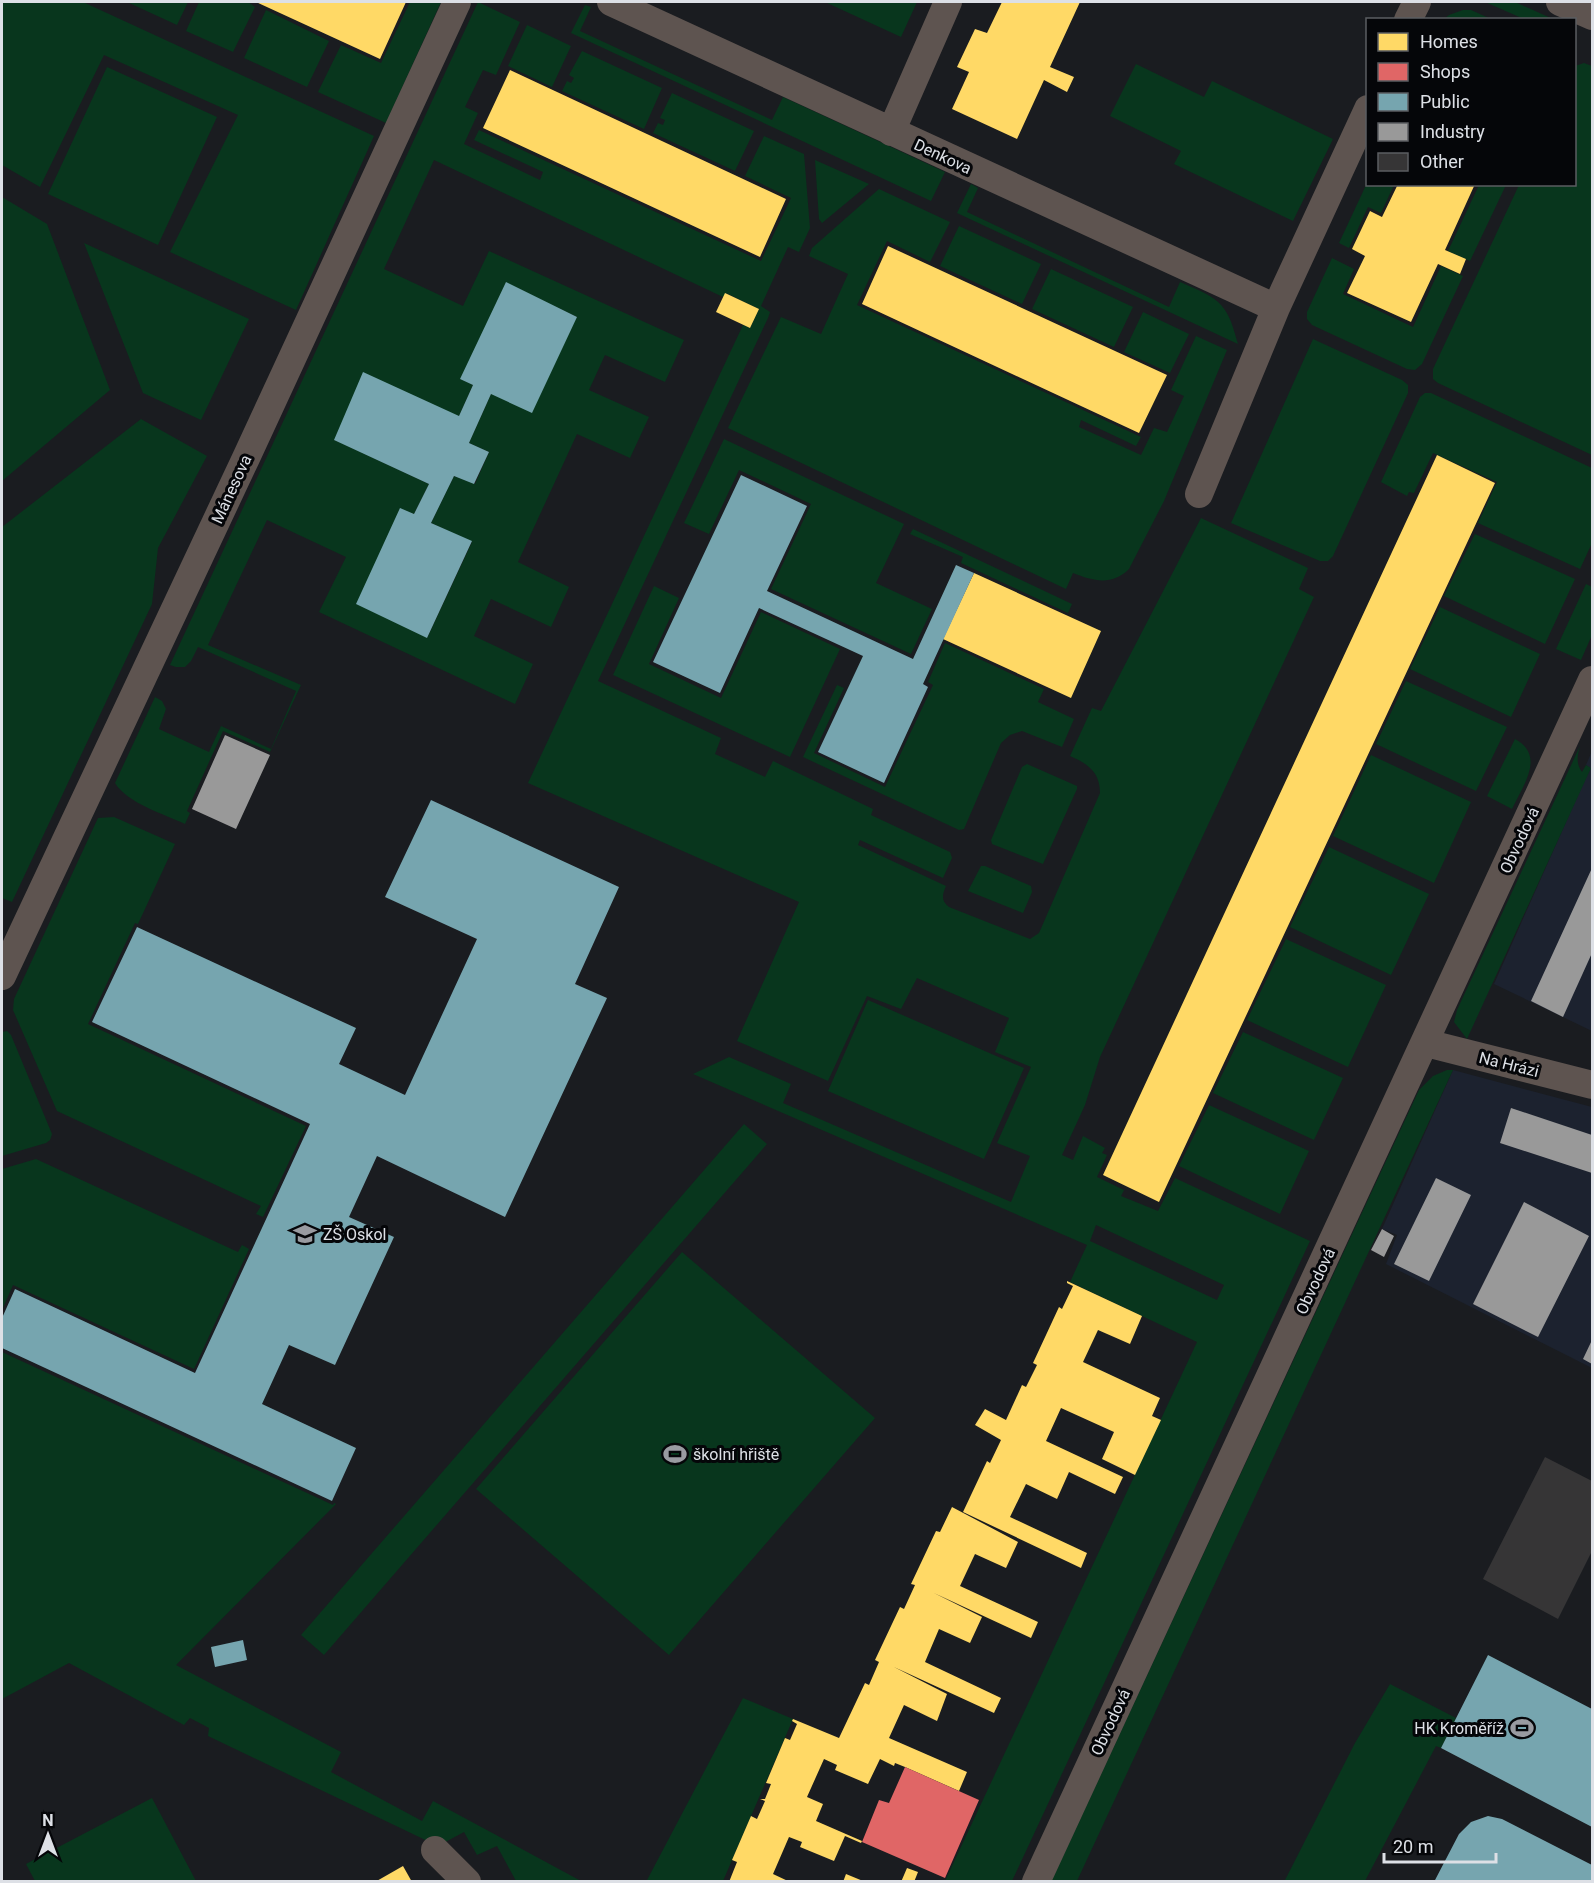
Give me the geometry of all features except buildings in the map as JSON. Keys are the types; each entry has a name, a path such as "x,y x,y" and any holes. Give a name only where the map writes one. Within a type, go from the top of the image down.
{"street":[{"name":"Mánesova","path":"2,976 457,2"},
{"name":"Denkova","path":"611,2 1276,308"},
{"path":"891,132 948,2"},
{"path":"1409,18 1417,2"},
{"path":"1560,2 1593,16"},
{"path":"1199,494 1276,308 1366,113"},
{"name":"Obvodová","path":"1036,1881 1593,680"},
{"name":"Na Hrázi","path":"1426,1043 1593,1085"},
{"path":"435,1850 468,1881"}],"shaded area":[{"path":"1592,751 1592,1031 1494,984 1590,768 1586,765"},
{"path":"1453,1070 1592,1107 1592,1368 1386,1264 1397,1235 1382,1229"}],"green space":[{"path":"2,2 83,2 374,136 296,310 170,252 238,115 104,55 40,187 2,165"},
{"path":"127,2 188,2 177,25"},
{"path":"199,2 248,2 255,7 233,52 186,31"},
{"path":"410,2 441,2 386,123 318,92 341,45 381,63"},
{"path":"478,2 520,22 496,75 483,70 465,107 478,113 464,144 540,180 543,172 474,140 479,130 761,261 791,198 745,176 764,136 804,154 810,228 799,252 788,247 761,306 770,312 768,318 598,681 721,738 715,754 765,777 773,761 873,809 871,815 950,852 952,858 943,878 860,840 858,845 946,886 943,898 949,907 1030,939 1039,933 1100,793 1098,779 1092,770 1070,756 1092,708 1101,711 1201,518 1308,568 1299,589 1314,597 1100,1057 1085,1105 1062,1155 1073,1160 1083,1136 1105,1148 1102,1153 1107,1155 1097,1177 1124,1190 1121,1196 1158,1211 1175,1178 1310,1241 1012,1881 945,1881 1197,1342 1070,1282 1087,1245 693,1074 729,1057 791,1084 783,1103 1011,1202 1030,1156 997,1143 1031,1067 995,1052 1009,1018 917,978 901,1009 867,996 828,1081 737,1041 799,902 528,783 743,325 750,328 759,309 726,293 723,297 434,160 384,269 463,306 489,251 684,340 665,382 605,355 589,390 649,417 630,458 577,434 518,562 569,587 551,627 491,599 474,636 533,664 515,704 319,612 346,557 267,520 208,645 301,685 270,752 223,731 187,811 190,813 185,824 137,802 115,783 155,697 162,701 166,709 159,729 209,752 221,726 271,749 296,691 198,647 185,667 170,665","holes":["506,283 577,317 491,394 469,443 489,452 475,484 454,476 431,523 472,542 427,638 400,509 414,514 429,484 335,440 459,416 473,385 461,379","1096,1225 1224,1285 1217,1300 1090,1241"]},
{"path":"825,2 917,2 901,37"},
{"path":"1485,2 1515,2 1551,18 1522,18"},
{"path":"585,5 591,7 580,31 772,120 783,97 945,172 931,201 571,33"},
{"path":"266,10 329,41 307,87 244,58"},
{"path":"1471,10 1489,18 1445,18"},
{"path":"527,25 571,46 552,87 508,66"},
{"path":"582,51 662,88 644,129 562,91 567,81 571,83 574,78 569,75"},
{"path":"1584,63 1592,66 1592,455 1433,379 1433,369 1519,186 1576,186 1576,66"},
{"path":"1136,64 1204,97 1212,81 1333,139 1293,221 1174,164 1181,151 1110,116"},
{"path":"107,67 217,117 158,245 48,194"},
{"path":"672,93 754,131 735,171 653,133 658,123 663,125 665,120 660,118"},
{"path":"815,160 869,184 822,223 819,219"},
{"path":"971,184 978,188 967,212 1169,307 1180,282 1213,298 1230,319 1238,344 957,213"},
{"path":"1366,185 1394,186 1381,213 1368,207 1349,248 1339,243"},
{"path":"1479,186 1506,186 1470,261 1448,251"},
{"path":"879,189 950,222 930,262 887,241 857,305 1141,437 1136,446 1081,420 1079,427 1141,455 1154,428 1167,432 1184,396 1171,390 1196,336 1227,350 1164,501 1129,569 1123,574 1109,580 1095,580 1073,573 1066,589 728,428 781,317 821,334 848,274 809,256 812,248"},
{"path":"2,197 47,224 110,390 2,481"},
{"path":"959,226 1041,264 1022,304 940,266"},
{"path":"84,243 249,319 201,420 143,393"},
{"path":"1332,258 1354,269 1343,294 1413,327 1441,266 1463,276 1422,364 1415,370 1407,369 1312,325 1307,319 1307,312"},
{"path":"1051,269 1133,307 1114,347 1032,309"},
{"path":"1143,312 1189,334 1170,373 1124,352"},
{"path":"1313,339 1402,380 1408,385 1408,393 1333,556 1328,561 1320,561 1231,523"},
{"path":"1425,393 1431,393 1592,468 1592,543 1580,569 1478,523 1497,482 1433,453 1414,493 1409,492 1407,496 1381,482 1420,397"},
{"path":"141,419 207,456 158,548 152,604 12,902 2,898 2,527"},
{"path":"724,439 904,524 876,583 932,609 911,654 771,589 811,504 739,470 709,534 684,523"},
{"path":"913,529 1072,604 1068,613 961,563 963,557 910,534"},
{"path":"1475,534 1575,579 1545,644 1444,596"},
{"path":"1586,584 1592,587 1592,635 1581,660 1556,649"},
{"path":"654,586 679,598 649,664 721,698 761,612 840,649 790,757 613,675"},
{"path":"1440,607 1540,654 1511,717 1410,669"},
{"path":"945,643 1044,689 1038,702 1074,719 1062,747 1022,731 1010,735 1001,743 964,829 959,830 803,757 837,685 844,688 814,753 885,787 933,685 928,682"},
{"path":"1406,681 1507,727 1476,791 1376,744"},
{"path":"1515,739 1524,746 1531,762 1526,781 1512,809 1487,796"},
{"path":"1580,746 1578,760 1580,769 1582,772 1586,765 1591,768 1467,1039 1454,1022 1457,1010"},
{"path":"1371,755 1471,802 1434,883 1333,836"},
{"path":"1027,764 1077,786 1043,864 992,844 991,840 1022,767"},
{"path":"114,817 175,844 88,1024 306,1126 263,1217 256,1214 261,1206 57,1111 13,1010 14,999 98,818"},
{"path":"1329,847 1429,894 1391,975 1290,927"},
{"path":"981,866 1031,886 1032,892 1023,913 968,891"},
{"path":"1286,939 1386,985 1348,1067 1247,1020"},
{"path":"868,1000 1024,1068 984,1159 828,1091"},
{"path":"7,1031 11,1035 52,1134 46,1143 2,1156 2,1032"},
{"path":"1243,1032 1343,1078 1314,1140 1213,1093"},
{"path":"1453,1070 1077,1881 1051,1882 1419,1090 1433,1076"},
{"path":"1209,1105 1309,1151 1280,1214 1179,1166"},
{"path":"744,1124 767,1144 324,1655 301,1635"},
{"path":"36,1159 238,1252 242,1245 249,1249 194,1369 13,1285 2,1310 2,1169"},
{"name":"školní hřiště","path":"682,1252 875,1418 669,1655 476,1489"},
{"path":"2,1352 333,1505 336,1504 176,1665 341,1752 331,1772 422,1821 433,1801 581,1881 516,1881 497,1846 477,1855 464,1832 438,1846 208,1736 209,1728 190,1718 184,1725 69,1663 2,1699"},
{"path":"1390,1684 1456,1718 1441,1748 1436,1746 1365,1881 1284,1882 1355,1743"},
{"path":"743,1698 793,1719 723,1881 646,1882"},
{"path":"152,1798 196,1881 35,1881 26,1864"}],"place":[{"name":"ZŠ Oskol","path":"305,1234"},
{"name":"školní hřiště","path":"675,1454"},
{"name":"HK Kroměříž","path":"1522,1728"}]}
